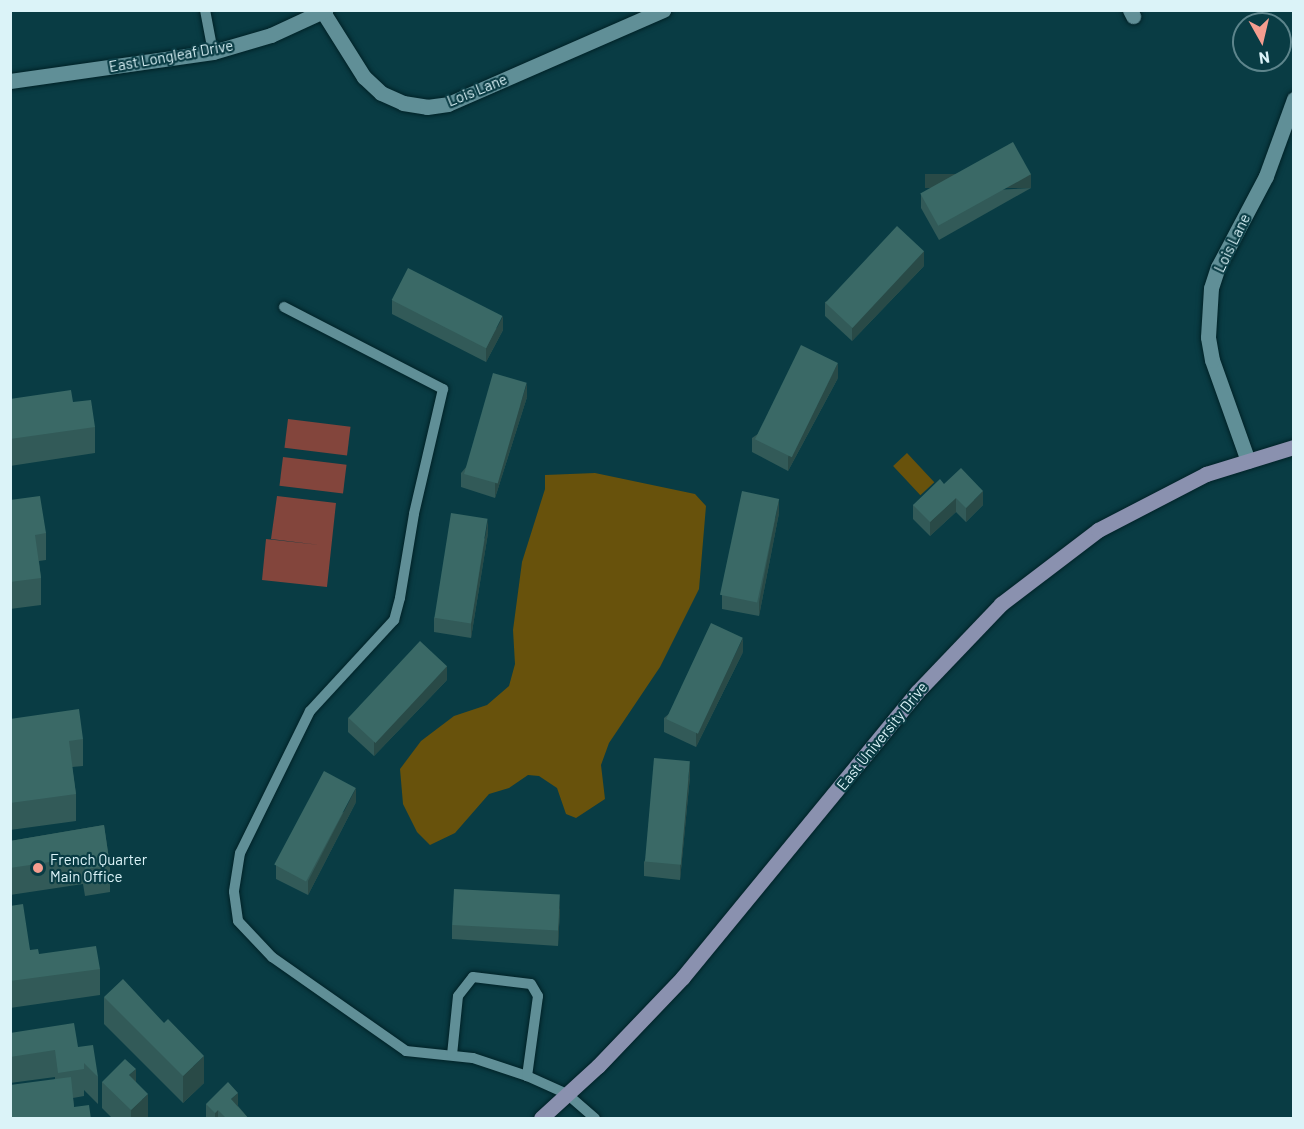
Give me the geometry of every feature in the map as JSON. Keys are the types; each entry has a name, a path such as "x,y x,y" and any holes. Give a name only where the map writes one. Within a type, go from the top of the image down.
{"main road":[{"name":"East University Drive","path":"541,1119 598,1066 683,977 763,884 917,692 1001,604 1098,530 1206,474 1293,447"}],"street":[{"name":"Lois Lane","path":"324,11 364,76 381,93 403,103 427,107 448,104 663,10"},
{"name":"East Longleaf Drive","path":"10,81 213,52 271,35 324,11"},
{"name":"Lois Lane","path":"1248,461 1212,360 1208,337 1210,288 1218,267 1266,176 1293,99"}],"lane":[{"path":"205,10 213,52"},
{"path":"284,307 443,389 414,514 400,598 394,620 310,711 240,853 234,892 238,921 272,957 406,1051 473,1058 527,1076 567,1094 595,1119"},
{"path":"452,1055 458,996 473,977 531,984 538,996 527,1076"}],"shaded area":[{"path":"288,419 351,427 347,455 284,448"},
{"path":"907,453 934,482 920,495 893,466"},
{"path":"283,457 347,465 343,494 279,486"},
{"path":"595,473 695,494 706,506 699,589 660,667 609,743 601,765 605,799 576,818 566,814 557,788 539,776 528,775 509,788 489,794 455,833 430,845 417,832 403,804 400,769 421,741 454,716 487,705 509,686 515,664 513,630 522,562 545,489 545,475"},
{"path":"277,496 336,503 327,587 262,580 266,539 320,545 271,539"}],"building":[{"path":"1013,142 1031,174 938,226 920,193"},
{"path":"897,226 924,251 852,328 825,303"},
{"path":"408,268 502,316 486,348 392,300"},
{"path":"801,345 838,363 792,457 755,439"},
{"path":"493,373 527,383 498,484 464,474"},
{"path":"71,390 73,402 91,400 95,427 10,439 10,399"},
{"path":"961,468 983,491 966,508 956,498 930,522 913,505 940,479 944,484"},
{"path":"742,491 779,499 757,603 720,595"},
{"path":"40,496 46,533 35,535 41,578 10,582 10,500"},
{"path":"451,513 488,519 471,623 434,618"},
{"path":"711,623 743,638 698,734 666,719"},
{"path":"420,641 447,666 375,743 348,718"},
{"path":"79,709 83,739 69,741 76,794 10,803 10,719"},
{"path":"654,758 690,761 681,865 645,862"},
{"path":"324,771 356,788 306,881 274,865"},
{"path":"104,825 110,866 85,869 83,857 10,868 10,841"},
{"path":"454,889 560,895 558,930 452,925"},
{"path":"23,904 30,950 38,949 39,954 96,946 100,969 10,981 10,906"},
{"path":"123,979 164,1023 168,1019 204,1056 183,1076 104,997"},
{"path":"74,1023 78,1047 93,1045 98,1077 84,1063 84,1069 58,1073 55,1050 10,1057 10,1033"},
{"path":"125,1059 136,1069 129,1075 148,1094 131,1110 102,1082"},
{"path":"71,1077 74,1107 89,1105 91,1119 10,1119 10,1085"},
{"path":"228,1082 238,1093 231,1099 249,1119 227,1119 218,1110 215,1113 206,1104"}],"place":[{"name":"French Quarter Main Office","path":"38,868"}]}
